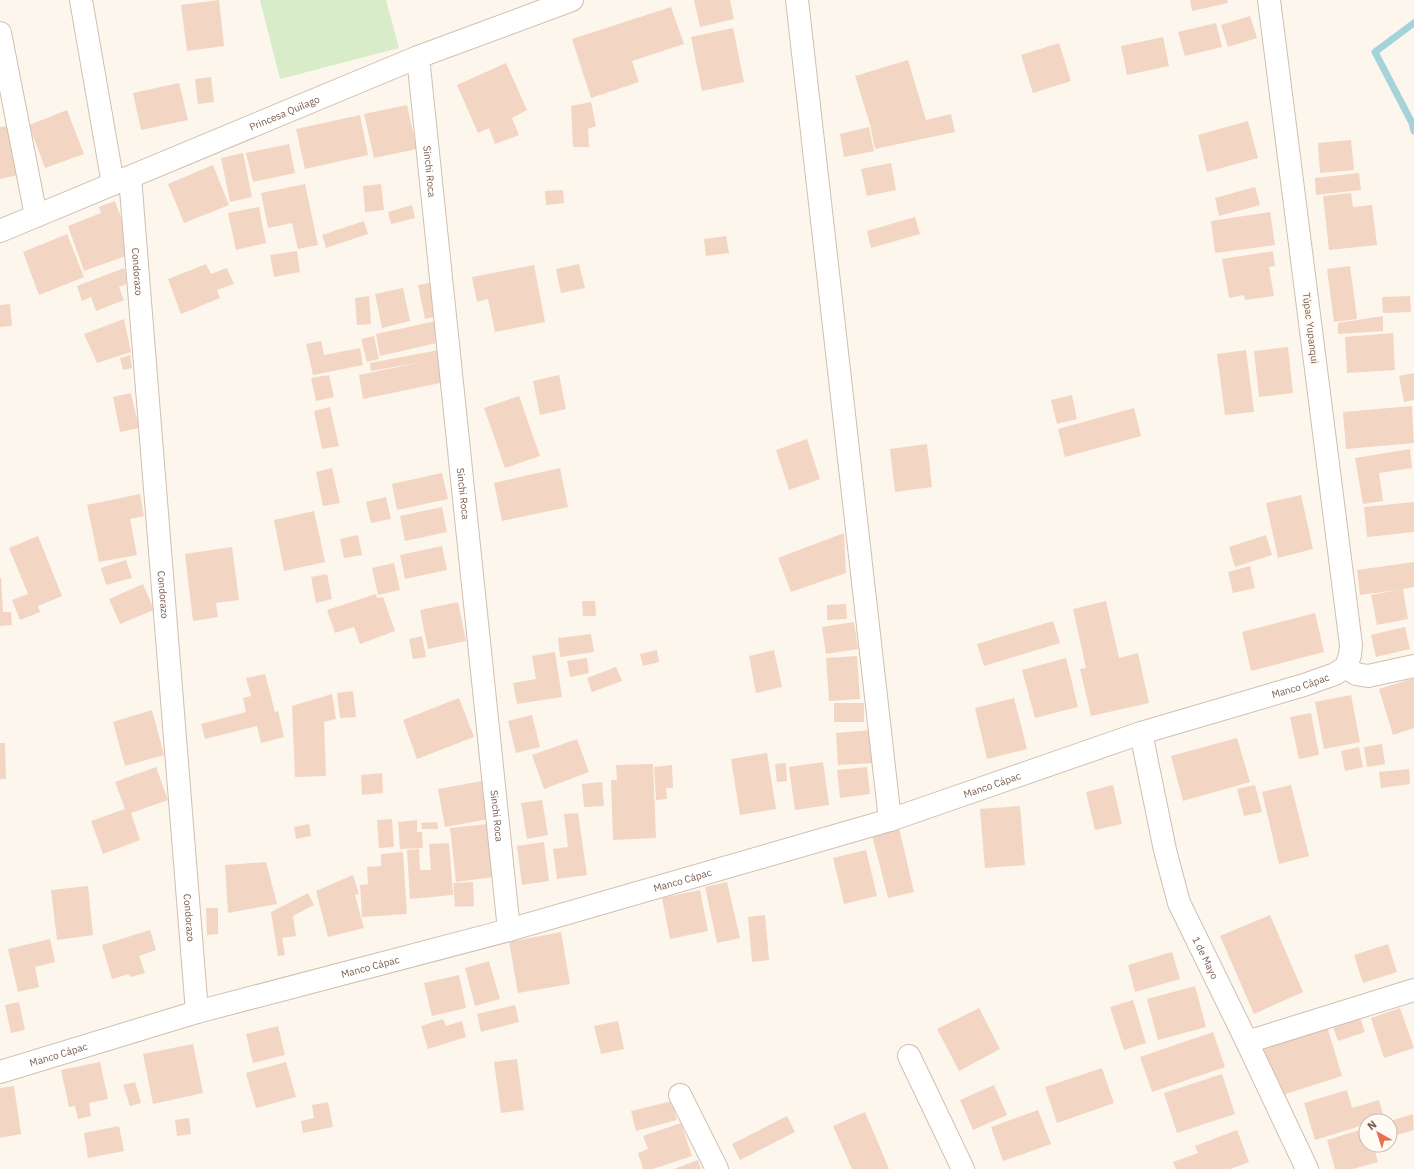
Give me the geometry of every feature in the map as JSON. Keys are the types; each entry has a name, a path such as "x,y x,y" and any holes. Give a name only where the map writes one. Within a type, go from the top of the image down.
{"street":[{"name":"Condorazo","path":"81,0 121,180 197,1012"},
{"name":"Princesa Quilago","path":"0,231 418,57 572,0"},
{"path":"797,0 890,820"},
{"name":"Túpac Yupanqui","path":"1269,0 1351,645 1348,661"},
{"path":"0,33 36,216"},
{"name":"Sinchi Roca","path":"418,57 509,930"},
{"path":"1348,661 1356,674 1368,676 1414,666"},
{"name":"Manco Cápac","path":"0,1072 197,1012 509,930 890,820 1141,733 1304,685 1335,674 1348,661"},
{"name":"1 de Mayo","path":"1141,733 1165,850 1179,903 1307,1169"},
{"path":"1247,1042 1414,990"},
{"path":"909,1056 963,1169"},
{"path":"680,1095 717,1169"}],"green space":[{"path":"260,0 386,0 399,48 280,79"}],"building":[{"path":"219,0 224,46 187,51 181,5"},
{"path":"694,0 730,0 734,19 700,27"},
{"path":"1190,0 1227,0 1228,3 1192,11"},
{"path":"671,7 684,44 632,61 639,82 591,98 572,39"},
{"path":"1250,16 1257,38 1228,47 1221,25"},
{"path":"1216,23 1222,47 1185,56 1178,32"},
{"path":"733,28 744,82 702,91 691,37"},
{"path":"1163,37 1169,66 1127,75 1121,46"},
{"path":"1059,43 1071,81 1033,93 1021,55"},
{"path":"908,60 926,120 951,114 955,132 875,149 870,124 855,76"},
{"path":"506,63 527,110 512,118 519,135 495,144 489,128 478,133 457,85"},
{"path":"211,77 214,102 198,104 195,79"},
{"path":"179,83 188,120 141,130 133,93"},
{"path":"591,102 596,126 588,129 589,147 573,147 571,106"},
{"path":"407,105 417,149 374,158 364,114"},
{"path":"67,110 84,154 45,168 29,125"},
{"path":"360,115 368,155 305,169 296,129"},
{"path":"1248,121 1258,158 1207,172 1198,135"},
{"path":"8,126 18,175 0,179 0,127"},
{"path":"869,127 874,151 844,157 840,134"},
{"path":"1351,140 1354,170 1320,173 1318,143"},
{"path":"289,144 295,173 253,182 246,153"},
{"path":"243,153 252,197 230,202 221,158"},
{"path":"891,163 896,190 867,196 861,169"},
{"path":"213,165 229,205 184,223 168,184"},
{"path":"1359,173 1361,190 1316,195 1315,178"},
{"path":"305,184 318,245 298,249 292,223 268,228 261,193"},
{"path":"381,184 384,210 365,212 363,186"},
{"path":"1255,187 1260,205 1219,216 1215,198"},
{"path":"563,190 564,203 546,205 545,191"},
{"path":"1351,193 1353,207 1372,205 1377,245 1329,250 1323,196"},
{"path":"115,201 134,253 84,271 68,226 101,213 99,207"},
{"path":"412,205 415,218 391,224 388,212"},
{"path":"259,207 266,243 236,250 228,213"},
{"path":"1270,212 1275,245 1215,253 1211,221"},
{"path":"915,217 920,234 871,248 867,231"},
{"path":"364,221 368,234 326,248 322,235"},
{"path":"67,234 84,277 39,295 23,252"},
{"path":"726,236 729,253 706,256 704,239"},
{"path":"297,251 300,272 274,277 270,255"},
{"path":"1273,251 1275,266 1269,267 1274,296 1245,300 1244,295 1229,298 1222,259"},
{"path":"206,264 211,274 227,268 234,284 217,290 220,298 181,314 168,279"},
{"path":"579,264 585,288 561,293 556,269"},
{"path":"534,265 545,322 495,332 488,299 477,302 472,277"},
{"path":"1350,266 1357,319 1334,322 1327,269"},
{"path":"124,268 129,283 119,287 124,300 96,311 91,297 82,301 77,286"},
{"path":"435,282 442,315 425,319 418,285"},
{"path":"403,288 410,321 382,328 375,294"},
{"path":"369,296 371,324 357,325 355,298"},
{"path":"1410,296 1411,312 1383,313 1382,297"},
{"path":"10,304 12,326 0,327 0,305"},
{"path":"1383,316 1383,331 1338,334 1338,323"},
{"path":"124,319 131,352 97,363 84,334"},
{"path":"436,321 441,342 380,356 376,334"},
{"path":"1393,333 1395,370 1347,373 1345,337"},
{"path":"374,336 379,359 367,362 361,339"},
{"path":"321,341 324,355 360,348 363,365 313,375 306,344"},
{"path":"1288,347 1293,393 1259,397 1254,351"},
{"path":"444,349 450,381 363,399 359,375 422,362 371,371 370,363"},
{"path":"1246,350 1254,412 1225,415 1217,354"},
{"path":"130,355 132,368 123,370 120,358"},
{"path":"1414,373 1414,400 1404,402 1399,376"},
{"path":"329,375 334,397 316,401 311,378"},
{"path":"559,375 566,409 540,415 533,381"},
{"path":"131,393 139,428 120,432 113,397"},
{"path":"1072,395 1077,419 1057,424 1051,400"},
{"path":"519,396 540,456 505,468 484,408"},
{"path":"1412,406 1414,443 1346,449 1343,412"},
{"path":"330,407 339,446 322,449 314,411"},
{"path":"1134,408 1141,436 1065,457 1058,429"},
{"path":"807,439 820,479 789,490 776,450"},
{"path":"927,444 932,487 895,492 890,449"},
{"path":"1410,449 1412,468 1379,473 1383,501 1363,504 1355,458"},
{"path":"332,468 340,503 323,506 316,472"},
{"path":"560,468 568,507 502,521 494,483"},
{"path":"442,473 448,499 397,510 392,484"},
{"path":"140,494 144,516 130,519 137,555 99,562 87,505"},
{"path":"1301,495 1313,549 1278,558 1266,503"},
{"path":"386,497 391,519 371,523 366,502"},
{"path":"1414,502 1414,532 1367,537 1364,507"},
{"path":"442,507 447,532 405,541 400,516"},
{"path":"314,511 325,562 284,571 274,520"},
{"path":"844,533 846,573 791,592 778,558"},
{"path":"358,535 362,555 344,558 340,539"},
{"path":"1266,535 1272,555 1235,567 1229,547"},
{"path":"38,536 62,596 38,606 40,612 20,620 12,600 28,594 9,548"},
{"path":"442,546 447,570 405,579 400,555"},
{"path":"232,547 239,600 216,603 218,617 193,621 185,554"},
{"path":"126,560 132,578 106,585 101,568"},
{"path":"1414,562 1414,587 1403,589 1408,619 1377,625 1371,595 1398,590 1360,595 1357,570"},
{"path":"394,563 400,590 378,595 372,568"},
{"path":"1250,566 1255,588 1233,593 1228,572"},
{"path":"327,574 332,599 316,603 311,577"},
{"path":"0,578 3,612 11,612 12,625 0,626"},
{"path":"143,584 154,610 120,624 109,599"},
{"path":"376,594 377,598 383,597 395,631 360,644 354,627 335,633 327,610"},
{"path":"582,601 595,601 596,616 583,616"},
{"path":"1106,601 1119,658 1138,653 1149,703 1091,716 1080,669 1086,668 1073,609"},
{"path":"458,602 466,641 428,649 420,610"},
{"path":"846,604 847,619 827,620 827,605"},
{"path":"1315,613 1324,652 1251,671 1242,632"},
{"path":"1053,621 1060,643 984,666 977,644"},
{"path":"854,622 858,649 826,654 822,627"},
{"path":"1405,627 1410,649 1376,657 1371,635"},
{"path":"591,634 594,652 560,657 558,638"},
{"path":"422,636 426,657 413,659 409,639"},
{"path":"657,650 659,662 643,666 640,654"},
{"path":"774,650 782,687 756,693 749,656"},
{"path":"555,652 562,697 517,704 513,683 536,679 532,656"},
{"path":"857,656 860,699 829,701 826,658"},
{"path":"587,658 589,673 570,677 567,661"},
{"path":"1066,658 1078,707 1035,718 1022,670"},
{"path":"616,667 622,681 592,692 587,678"},
{"path":"265,674 275,712 278,711 284,737 261,743 257,726 205,739 201,724 246,712 243,698 251,696 246,678"},
{"path":"1414,678 1414,728 1393,735 1379,689"},
{"path":"353,691 356,717 340,718 337,693"},
{"path":"332,694 336,719 324,722 326,776 295,777 292,706"},
{"path":"1351,695 1360,742 1324,749 1315,702"},
{"path":"459,698 474,737 417,759 403,720"},
{"path":"1014,698 1027,749 987,759 975,708"},
{"path":"834,703 864,703 864,722 834,722"},
{"path":"152,710 164,755 125,766 113,722"},
{"path":"1311,713 1319,755 1299,759 1290,717"},
{"path":"532,715 540,747 516,753 508,721"},
{"path":"871,730 874,763 838,765 836,733"},
{"path":"1237,738 1250,782 1183,801 1171,756"},
{"path":"577,739 589,772 544,789 532,755"},
{"path":"0,743 5,743 6,779 0,779"},
{"path":"1382,744 1385,764 1367,767 1364,747"},
{"path":"1359,747 1363,767 1345,771 1341,751"},
{"path":"767,753 776,809 740,815 731,759"},
{"path":"823,762 829,805 795,810 789,767"},
{"path":"786,763 787,781 777,782 775,764"},
{"path":"653,764 656,838 613,840 611,780 617,780 616,765"},
{"path":"672,765 673,788 666,788 667,799 656,800 654,767"},
{"path":"156,767 168,800 131,813 140,840 103,854 91,821 125,809 115,782"},
{"path":"867,767 870,794 840,798 837,770"},
{"path":"1409,769 1410,784 1381,788 1379,772"},
{"path":"382,773 383,793 362,795 361,775"},
{"path":"482,781 489,819 445,827 438,789"},
{"path":"602,782 604,806 584,807 582,784"},
{"path":"1113,785 1122,824 1095,830 1086,792"},
{"path":"1255,785 1262,812 1244,816 1237,789"},
{"path":"1291,785 1309,856 1279,864 1262,792"},
{"path":"542,800 548,835 527,839 521,803"},
{"path":"1020,806 1025,865 985,868 980,809"},
{"path":"578,813 587,875 557,879 553,849 568,847 564,814"},
{"path":"392,819 394,847 379,848 377,820"},
{"path":"417,820 417,832 422,832 423,848 400,849 398,822"},
{"path":"437,822 438,829 422,829 421,823"},
{"path":"309,824 311,836 296,839 294,827"},
{"path":"488,824 494,877 456,882 450,828"},
{"path":"899,828 914,892 888,898 872,835"},
{"path":"544,842 549,881 522,885 517,846"},
{"path":"449,843 453,895 410,899 407,850 419,849 420,870 431,870 429,844"},
{"path":"866,850 877,896 844,904 833,858"},
{"path":"403,852 407,914 362,917 360,885 368,884 367,867 381,866 381,854"},
{"path":"266,862 277,904 228,913 225,865"},
{"path":"353,875 359,894 355,895 364,928 328,937 316,891"},
{"path":"473,882 474,906 455,907 453,883"},
{"path":"727,882 740,938 717,943 705,887"},
{"path":"88,886 93,935 57,940 51,890"},
{"path":"700,890 708,931 670,939 662,898"},
{"path":"308,893 314,905 293,916 296,936 282,938 285,955 278,956 271,912"},
{"path":"206,908 218,908 218,934 207,935"},
{"path":"765,915 769,960 752,962 748,917"},
{"path":"1270,915 1303,992 1254,1014 1220,936"},
{"path":"150,930 156,950 139,956 145,973 130,977 129,974 112,979 102,945"},
{"path":"561,932 570,984 518,993 509,942"},
{"path":"50,939 55,962 35,967 39,987 18,992 8,949"},
{"path":"1388,944 1397,972 1363,983 1354,955"},
{"path":"1172,952 1180,979 1135,992 1128,965"},
{"path":"489,961 500,999 475,1006 465,968"},
{"path":"459,975 466,1008 432,1016 424,983"},
{"path":"1195,986 1206,1027 1158,1040 1147,999"},
{"path":"1133,1000 1146,1043 1124,1050 1110,1007"},
{"path":"19,1002 25,1030 11,1033 5,1005"},
{"path":"515,1005 519,1022 481,1032 477,1014"},
{"path":"979,1008 1000,1049 959,1071 937,1029"},
{"path":"1400,1008 1414,1048 1384,1058 1371,1018"},
{"path":"1359,1015 1365,1032 1338,1041 1332,1024"},
{"path":"443,1019 446,1026 462,1021 466,1037 428,1049 421,1026"},
{"path":"618,1021 624,1049 601,1054 594,1026"},
{"path":"1326,1023 1342,1076 1279,1096 1262,1044"},
{"path":"278,1026 285,1055 253,1063 246,1034"},
{"path":"1213,1032 1225,1067 1152,1092 1140,1057"},
{"path":"193,1044 203,1093 153,1104 143,1054"},
{"path":"517,1059 524,1110 501,1113 494,1062"},
{"path":"100,1062 108,1099 89,1103 91,1116 78,1119 75,1106 69,1107 61,1070"},
{"path":"286,1062 296,1097 256,1108 246,1073"},
{"path":"1102,1068 1114,1103 1057,1123 1045,1087"},
{"path":"1222,1074 1235,1114 1177,1133 1164,1093"},
{"path":"135,1082 141,1103 130,1106 123,1085"},
{"path":"994,1085 1007,1115 973,1130 960,1100"},
{"path":"14,1086 21,1134 0,1138 0,1088"},
{"path":"1347,1090 1352,1108 1379,1100 1383,1113 1358,1113 1358,1127 1315,1140 1304,1103"},
{"path":"672,1101 677,1120 636,1131 631,1111"},
{"path":"328,1102 333,1127 303,1133 301,1121 314,1118 312,1105"},
{"path":"1038,1110 1051,1144 1003,1161 991,1127"},
{"path":"865,1112 889,1169 852,1169 833,1126"},
{"path":"1413,1114 1414,1130 1398,1135 1398,1119"},
{"path":"787,1116 795,1132 740,1160 732,1144"},
{"path":"189,1118 191,1134 177,1136 175,1120"},
{"path":"681,1123 692,1156 653,1169 643,1169 638,1153 648,1149 643,1136"},
{"path":"119,1126 124,1151 88,1158 84,1133"},
{"path":"1237,1130 1249,1162 1230,1169 1176,1169 1173,1162 1198,1153 1195,1146"},
{"path":"1358,1130 1358,1153 1375,1153 1378,1162 1353,1169 1335,1169 1327,1140"},
{"path":"698,1160 701,1169 674,1169"}],"waterway":[{"path":"1414,23 1375,52 1412,123 1414,131"}]}
